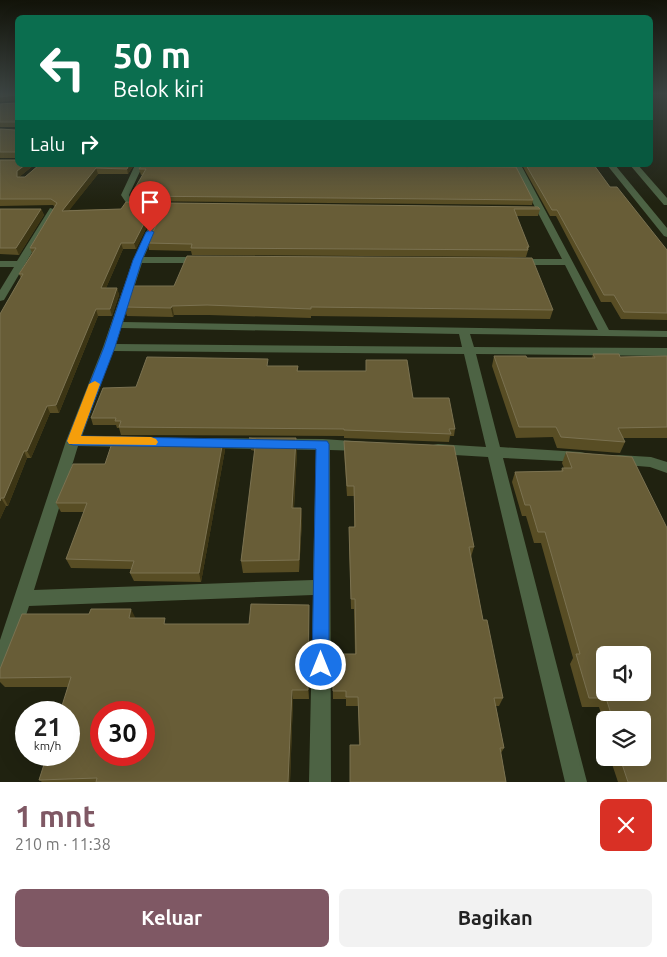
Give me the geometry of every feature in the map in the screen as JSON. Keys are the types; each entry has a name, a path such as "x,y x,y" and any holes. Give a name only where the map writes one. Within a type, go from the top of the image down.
{"street":[{"path":"138,167 125,195 132,205 173,205"},
{"path":"515,167 535,210 568,262 605,333"},
{"path":"613,167 667,234"},
{"path":"636,167 667,204"},
{"path":"0,668 73,441 117,325 138,260 163,205"},
{"path":"0,298 53,210 44,210"},
{"path":"138,260 208,260"},
{"path":"508,262 568,262"},
{"path":"0,264 22,264"},
{"path":"117,325 667,334"},
{"path":"464,331 576,782"},
{"path":"109,347 667,352"},
{"path":"73,441 143,442"},
{"path":"193,442 371,446"},
{"path":"320,782 323,444"},
{"path":"428,449 495,451 651,462 667,468"},
{"path":"23,598 322,587"}],"building":[{"path":"0,130 15,130 15,152 0,152"},
{"path":"0,160 15,160 15,167 22,167 17,171 17,177 25,177 37,167 128,167 127,169 96,168 62,211 121,209 126,202 154,204 134,243 121,243 101,288 117,288 110,309 96,309 56,405 47,406 27,451 24,451 4,498 1,498 0,501 0,314 23,274 19,274 36,248 30,248 57,203 51,199 0,199"},
{"path":"140,167 516,167 533,200 134,196 132,193 146,169 139,169"},
{"path":"527,167 595,167 610,187 617,187 667,250 667,313 624,312 614,295 604,295 557,210 552,210"},
{"path":"166,203 538,207 540,209 514,209 529,247 527,247 528,250 191,248 192,244 148,243"},
{"path":"0,209 41,209 16,248 0,248"},
{"path":"187,256 532,258 553,310 311,307 311,309 207,305 172,306 171,308 124,307 131,286 174,286"},
{"path":"593,354 619,354 620,357 667,356 667,427 618,428 625,442 561,437 556,427 519,427 494,356 595,358"},
{"path":"147,357 268,359 267,366 298,366 297,371 366,371 366,360 407,360 413,398 449,398 455,429 449,429 451,434 344,429 119,427 121,421 115,421 116,418 91,418 103,388 136,387"},
{"path":"249,438 296,438 292,508 301,508 299,560 241,561 256,439"},
{"path":"113,440 223,441 199,573 130,573 134,561 66,559 87,503 56,503 73,464 105,464"},
{"path":"344,441 454,446 474,547 469,547 483,620 487,620 503,698 494,698 504,748 500,748 506,782 350,782 350,745 360,745 358,697 346,697 346,691 333,691 332,654 356,654 355,599 351,599 349,527 355,527 354,486 347,486"},
{"path":"566,452 632,457 667,528 667,782 628,782 623,766 651,766 651,711 610,711 607,701 651,701 651,646 596,646 596,698 589,698 576,654 580,654 545,532 538,532 530,505 525,505 515,472 563,471 562,468 572,468"},
{"path":"251,604 309,605 308,690 292,690 288,782 96,782 97,778 39,780 43,766 80,766 80,701 63,701 71,677 0,678 0,669 22,614 89,614 91,609 131,609 129,618 165,618 164,624 249,624"}],"slow traffic":[{"path":"95,384 73,441 151,442"}],"route":[{"path":"150,232 138,260 109,347 73,441 323,444 321,665"}]}
